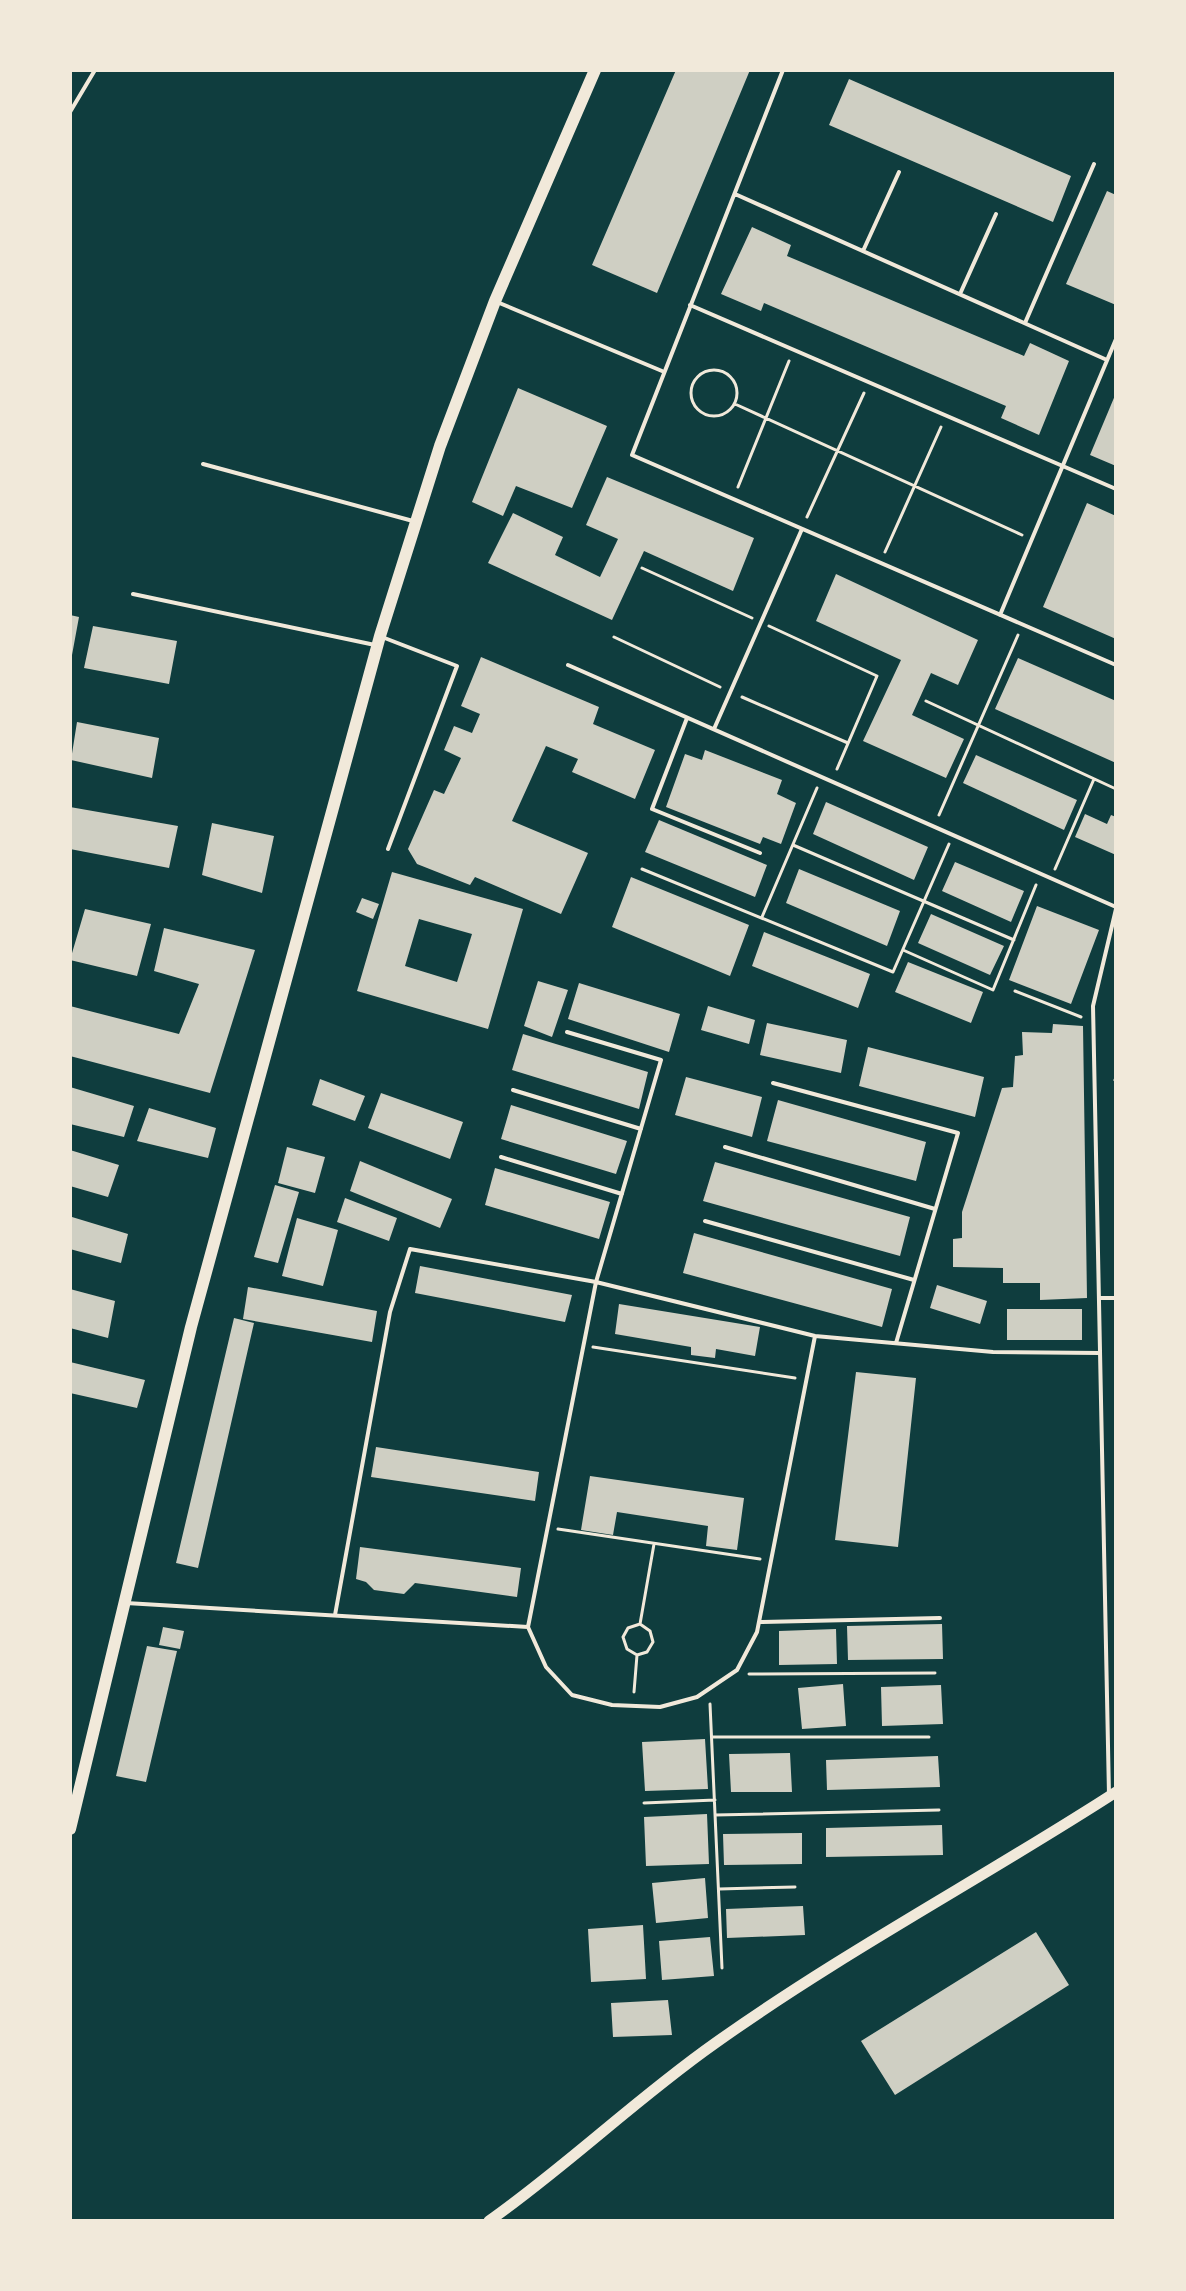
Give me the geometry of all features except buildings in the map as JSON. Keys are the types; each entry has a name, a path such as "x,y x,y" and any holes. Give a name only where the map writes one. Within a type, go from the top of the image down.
{"main road":[{"path":"70,1829 230,1176 379,641 415,521 495,301 595,70"}],"street":[{"path":"489,2221 567,2164 712,2045 918,1912 1113,1794"}],"lane":[{"path":"70,112 95,70"},
{"path":"783,70 632,455 1116,665"},
{"path":"1025,323 1094,164"},
{"path":"863,251 899,172"},
{"path":"735,194 1107,360"},
{"path":"960,294 996,214"},
{"path":"495,301 663,372"},
{"path":"690,305 1116,489"},
{"path":"1000,615 1116,339"},
{"path":"203,464 415,521"},
{"path":"714,729 802,529"},
{"path":"133,594 379,641 457,666 388,849"},
{"path":"568,665 1116,908 1093,1006 1113,1794"},
{"path":"687,718 652,809 760,853"},
{"path":"567,1032 661,1060 596,1282 528,1627 546,1667 572,1695 612,1705 660,1707 697,1697 737,1670 759,1622 815,1336"},
{"path":"773,1083 958,1133 896,1343"},
{"path":"513,1090 641,1129"},
{"path":"725,1147 935,1209"},
{"path":"501,1157 622,1194"},
{"path":"705,1221 914,1280"},
{"path":"335,1615 390,1312 410,1249 596,1282 815,1336 993,1352 1100,1353"},
{"path":"1099,1298 1116,1298"},
{"path":"123,1603 528,1627"},
{"path":"759,1622 940,1618"}],"path":[{"path":"733,499 794,350"},
{"path":"711,370 725,372 737,390 735,404 716,416 701,413 692,401 694,380 711,370"},
{"path":"802,529 869,382"},
{"path":"735,404 1032,539"},
{"path":"880,563 946,416"},
{"path":"642,568 877,676 832,781"},
{"path":"934,827 1023,625"},
{"path":"926,701 1116,789"},
{"path":"762,917 822,777"},
{"path":"1055,869 1094,779"},
{"path":"642,869 893,972 949,844"},
{"path":"793,845 1014,940"},
{"path":"903,950 993,990 1041,874"},
{"path":"1015,991 1088,1019"},
{"path":"583,1346 806,1380"},
{"path":"555,1528 763,1559"},
{"path":"640,1624 654,1542"},
{"path":"640,1624 650,1631 653,1642 647,1652 637,1655 627,1649 623,1637 628,1628 640,1624"},
{"path":"634,1692 637,1655"},
{"path":"737,1670 752,1675 935,1673"},
{"path":"710,1689 722,1968"},
{"path":"712,1737 929,1737"},
{"path":"644,1803 715,1800"},
{"path":"715,1815 939,1810"},
{"path":"719,1889 795,1887"}]}
